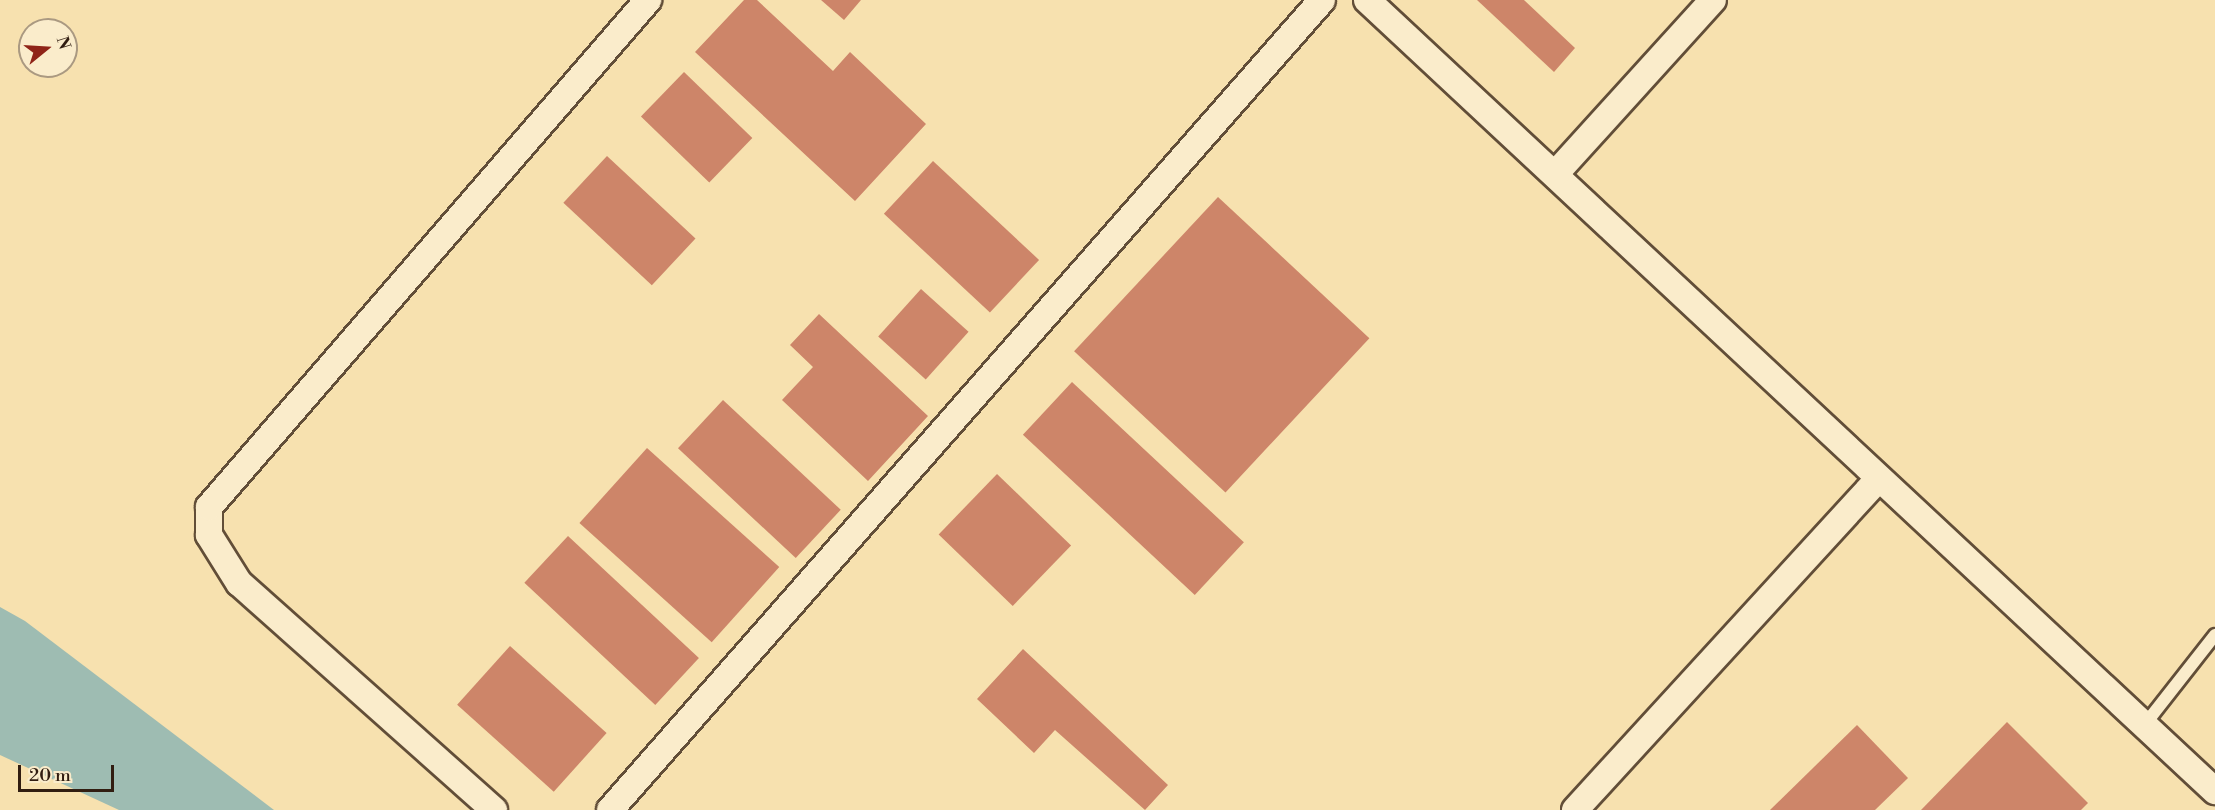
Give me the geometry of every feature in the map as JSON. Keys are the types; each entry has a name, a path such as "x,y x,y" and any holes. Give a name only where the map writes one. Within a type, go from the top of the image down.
{"street":[{"path":"494,810 239,583 209,535 209,507 648,0"},
{"path":"610,810 1322,0"},
{"path":"1368,0 1557,172 1877,481 2146,723 2215,791"},
{"path":"1557,172 1713,0"},
{"path":"1575,810 1877,481"}],"lane":[{"path":"2146,723 2215,635"}],"water":[{"path":"0,607 25,621 274,810 119,810 0,755"}],"building":[{"path":"744,0 757,0 833,71 850,52 926,124 855,201 695,52"},
{"path":"821,0 861,0 844,20"},
{"path":"1477,0 1524,0 1575,48 1554,72"},
{"path":"684,72 752,138 709,183 641,117"},
{"path":"607,156 695,239 652,285 563,203"},
{"path":"933,161 1039,260 990,313 884,214"},
{"path":"1218,197 1369,338 1225,492 1074,351"},
{"path":"921,289 969,332 926,379 878,337"},
{"path":"819,314 928,416 868,481 782,400 813,367 790,345"},
{"path":"1072,382 1244,542 1195,595 1023,435"},
{"path":"723,400 841,510 796,558 678,448"},
{"path":"647,448 779,567 712,642 579,523"},
{"path":"997,474 1071,546 1013,606 939,534"},
{"path":"568,536 699,658 655,705 524,583"},
{"path":"510,646 607,733 554,792 457,705"},
{"path":"1023,649 1168,785 1145,810 1055,730 1034,753 977,699"},
{"path":"2007,722 2088,803 2081,810 1921,810"},
{"path":"1857,725 1908,778 1875,810 1770,810"}]}
